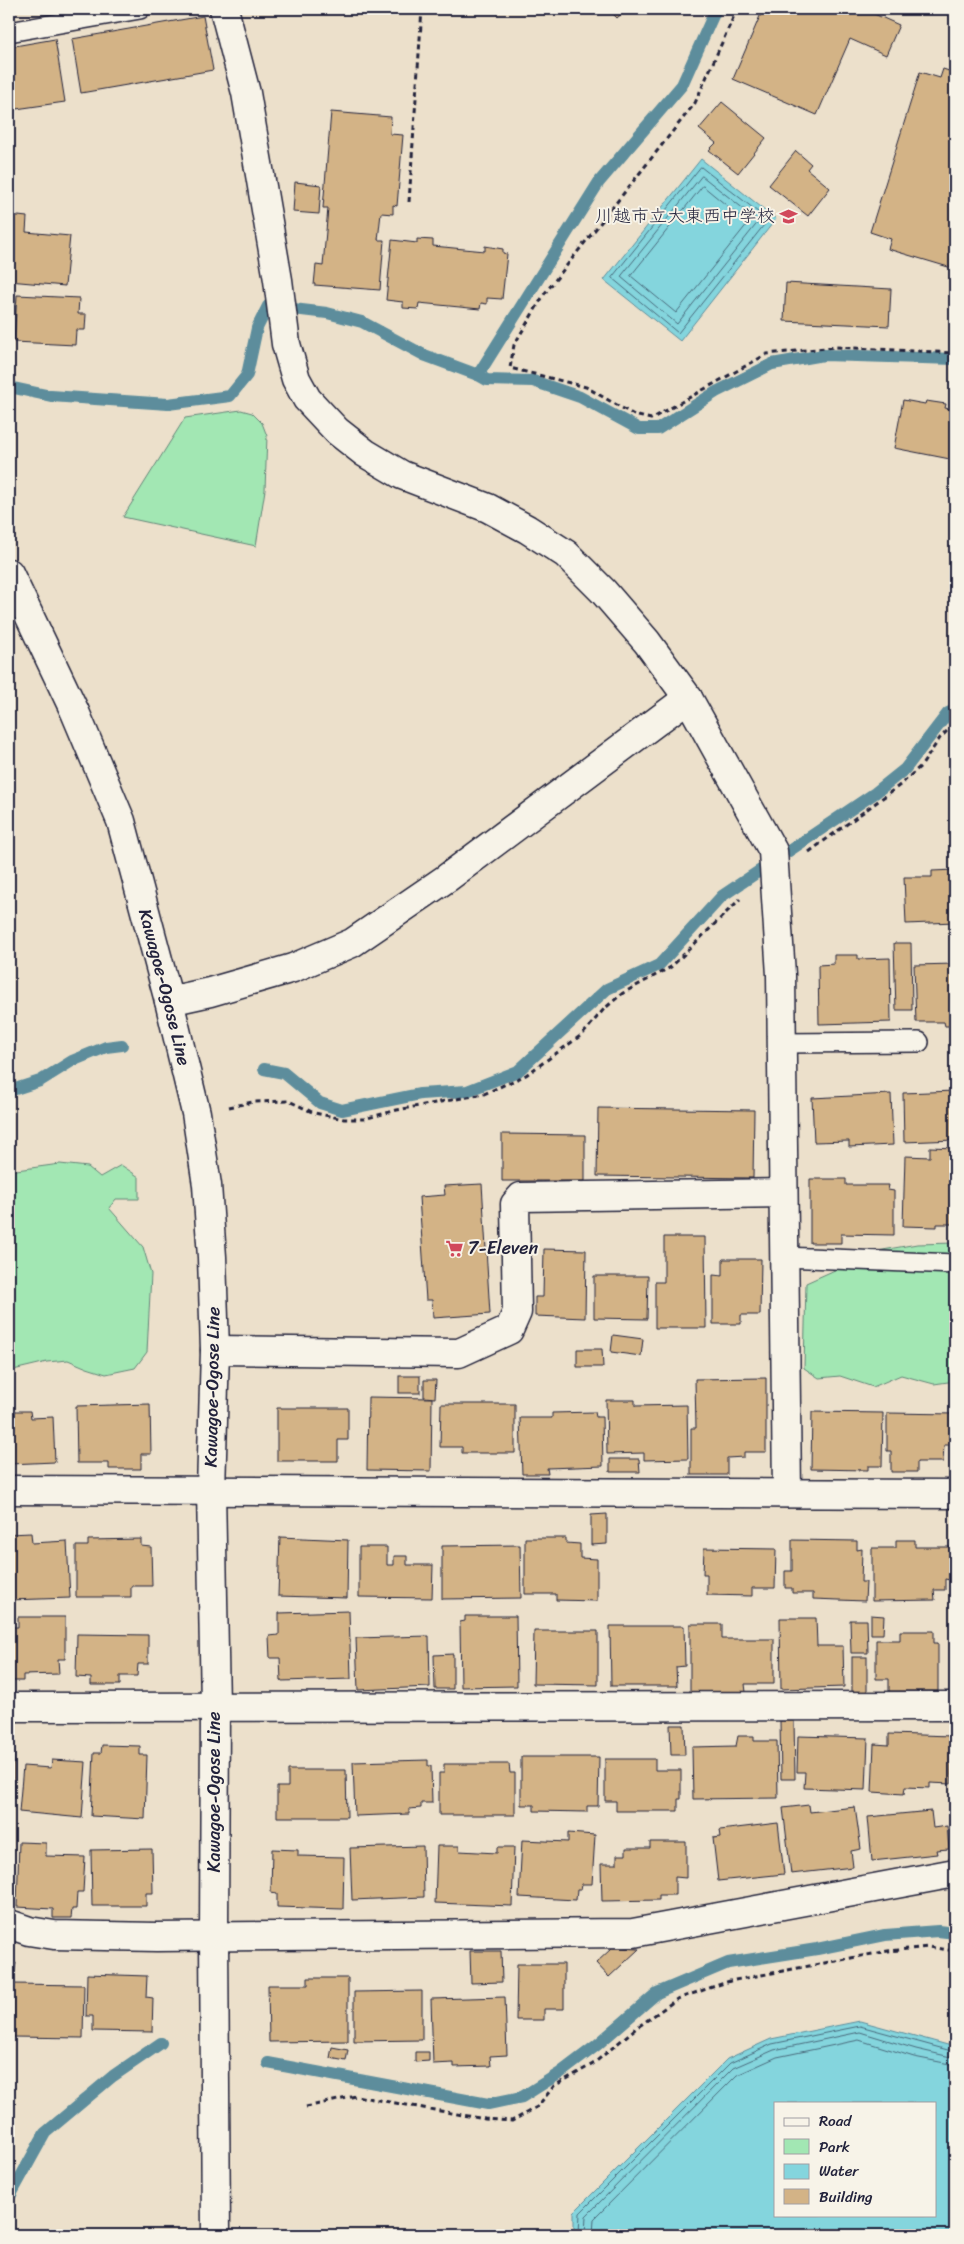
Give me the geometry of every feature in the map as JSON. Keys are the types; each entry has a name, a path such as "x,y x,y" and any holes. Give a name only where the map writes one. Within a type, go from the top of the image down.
{"street":[{"path":"224,9 246,92 278,280 286,344 296,379 307,399 337,431 365,453 402,475 488,508 527,529 566,554 603,590 647,642 688,698 774,862 780,975 787,1493"},
{"name":"Kawagoe-Ogose Line","path":"9,574 75,712 121,821 169,1001 196,1113 207,1185 212,1257 215,1350 211,1490 214,1706 216,2235"},
{"path":"169,1001 210,992 293,968 352,943 447,878 688,698"},
{"path":"215,1350 460,1353 509,1330 517,1312 515,1204 521,1197 782,1193"},
{"path":"9,1490 955,1494"},
{"path":"9,1707 955,1706"},
{"path":"9,1924 29,1931 54,1935 214,1937 634,1933 955,1873"}],"lane":[{"path":"9,32 140,9"},
{"path":"781,1043 920,1042"},
{"path":"784,1257 955,1264"}],"path":[{"path":"409,202 422,9"},
{"path":"737,9 695,103 546,294 514,345 510,368 586,387 634,415 651,419 767,354 836,347 955,353"},
{"path":"196,1113 253,1102 289,1101 314,1112 344,1119 364,1120 397,1110 484,1094 526,1076 583,1034 604,1009 623,993 671,966 696,944 774,862 800,858 900,786 922,766 940,738 955,723"},
{"path":"306,2107 356,2096 485,2119 512,2121 537,2107 554,2086 593,2064 635,2029 677,2000 730,1981 888,1951 929,1947 955,1951"}],"green space":[{"path":"241,410 252,413 262,423 267,436 265,490 256,546 123,517 185,418"},
{"path":"60,1164 88,1167 100,1177 121,1165 139,1177 139,1199 116,1199 109,1208 143,1247 151,1274 147,1352 135,1368 106,1374 68,1360 47,1362 9,1371 9,1171"},
{"path":"955,1243 955,1381 934,1384 901,1375 873,1387 840,1376 819,1378 804,1368 806,1283 877,1251 917,1244"}],"water":[{"path":"701,159 776,219 680,341 604,280"},
{"path":"860,2021 955,2047 955,2235 574,2235 574,2212 727,2059 771,2039"}],"building":[{"path":"608,9 627,9 617,18"},
{"path":"763,9 863,9 899,25 886,55 850,39 817,115 733,79"},
{"path":"203,16 213,70 81,93 72,39"},
{"path":"55,39 65,102 9,110 9,47"},
{"path":"943,69 955,73 955,269 888,249 891,239 870,232 920,72 940,78"},
{"path":"722,102 766,138 738,173 709,150 716,143 699,129"},
{"path":"331,112 391,117 390,134 403,135 397,206 393,205 393,214 381,213 378,240 384,240 380,290 314,285 316,265 323,266 328,208 323,208"},
{"path":"796,151 811,164 807,169 830,188 808,216 769,185"},
{"path":"295,182 321,185 319,214 293,212"},
{"path":"9,215 27,217 26,232 70,236 65,286 9,281"},
{"path":"417,239 433,240 433,246 485,251 485,246 503,249 503,253 507,254 502,299 487,298 487,304 481,303 480,309 419,303 418,309 403,308 403,302 386,300 392,240 417,243"},
{"path":"786,283 891,289 889,326 784,321"},
{"path":"17,295 79,298 78,314 86,314 85,330 76,330 75,345 14,342"},
{"path":"903,400 925,404 926,401 946,404 945,408 955,410 955,460 894,448"},
{"path":"955,870 955,922 906,924 904,877 932,877 932,871"},
{"path":"894,943 911,943 912,1010 896,1010"},
{"path":"834,955 858,955 858,959 890,958 891,1022 819,1024 818,965 834,964"},
{"path":"955,964 955,1026 945,1026 944,1022 916,1022 914,965"},
{"path":"955,1091 955,1140 904,1142 903,1093"},
{"path":"891,1094 893,1145 849,1147 849,1141 814,1142 812,1098"},
{"path":"598,1108 754,1110 753,1178 597,1176"},
{"path":"502,1134 585,1135 585,1181 502,1181"},
{"path":"930,1147 955,1148 955,1224 937,1224 937,1227 903,1226 905,1156 930,1157"},
{"path":"810,1179 846,1179 846,1185 889,1185 888,1190 894,1191 894,1235 841,1234 841,1243 810,1243"},
{"name":"7-Eleven","path":"482,1184 490,1314 433,1318 432,1300 426,1300 419,1197 445,1195 444,1186"},
{"path":"664,1237 705,1237 706,1328 655,1328 655,1282 664,1282"},
{"path":"544,1249 586,1250 585,1318 535,1316 535,1297 543,1297"},
{"path":"723,1259 761,1259 760,1315 741,1315 741,1324 713,1324 713,1275 723,1276"},
{"path":"594,1276 648,1276 647,1319 594,1318"},
{"path":"613,1335 643,1339 641,1356 611,1352"},
{"path":"577,1349 602,1349 603,1367 577,1367"},
{"path":"399,1376 420,1376 420,1393 399,1393"},
{"path":"766,1378 766,1452 744,1452 744,1457 727,1458 727,1475 691,1475 691,1428 696,1428 695,1379"},
{"path":"424,1380 436,1380 435,1398 424,1397"},
{"path":"368,1397 432,1398 431,1471 367,1470"},
{"path":"606,1400 635,1400 635,1406 687,1405 688,1459 644,1460 644,1453 607,1454"},
{"path":"150,1404 151,1454 141,1454 141,1469 109,1469 109,1463 77,1463 76,1406"},
{"path":"441,1404 515,1404 515,1453 462,1453 462,1447 440,1447"},
{"path":"277,1408 348,1408 348,1440 338,1440 338,1461 277,1461"},
{"path":"9,1411 30,1411 31,1418 53,1417 55,1462 9,1464"},
{"path":"595,1412 596,1417 602,1417 603,1466 547,1468 548,1474 522,1474 520,1418 552,1418 552,1413"},
{"path":"812,1412 883,1413 882,1466 868,1466 868,1470 811,1469"},
{"path":"887,1413 955,1414 955,1445 944,1445 943,1462 917,1462 917,1472 891,1472 891,1451 887,1451"},
{"path":"610,1459 639,1459 640,1472 610,1472"},
{"path":"607,1514 607,1544 591,1545 591,1515"},
{"path":"31,1533 32,1543 67,1541 70,1598 9,1600 9,1534"},
{"path":"280,1537 348,1540 347,1598 278,1596"},
{"path":"525,1538 566,1538 566,1543 580,1544 580,1558 597,1559 597,1601 556,1600 556,1594 525,1594"},
{"path":"141,1539 141,1546 151,1547 152,1586 131,1586 131,1597 76,1597 76,1546 88,1546 88,1540"},
{"path":"792,1540 857,1541 857,1550 862,1549 861,1582 866,1582 865,1601 813,1599 813,1593 792,1593 792,1588 785,1588 785,1571 792,1571"},
{"path":"896,1540 915,1540 915,1547 950,1547 950,1580 945,1579 945,1590 934,1590 935,1600 872,1601 872,1548 896,1548"},
{"path":"520,1545 521,1598 442,1599 442,1546"},
{"path":"359,1547 387,1547 387,1565 394,1565 394,1556 407,1556 407,1565 433,1565 432,1598 359,1597"},
{"path":"704,1548 776,1549 775,1588 752,1588 752,1596 707,1595 707,1574 703,1574"},
{"path":"349,1611 351,1679 281,1681 280,1658 270,1658 269,1636 279,1635 279,1613"},
{"path":"871,1615 884,1616 883,1634 871,1634"},
{"path":"465,1616 516,1616 517,1686 461,1687 460,1622 465,1621"},
{"path":"18,1617 65,1617 65,1659 58,1659 59,1674 23,1675 23,1681 9,1681 9,1627 18,1627"},
{"path":"780,1618 816,1618 817,1646 843,1646 844,1687 781,1689"},
{"path":"850,1620 867,1620 868,1653 851,1653"},
{"path":"690,1624 722,1624 722,1639 774,1639 774,1684 745,1684 746,1692 690,1692"},
{"path":"610,1626 684,1626 685,1666 676,1667 677,1686 611,1686"},
{"path":"534,1631 598,1631 598,1685 533,1684"},
{"path":"900,1631 934,1631 934,1643 938,1643 938,1691 889,1691 889,1679 876,1679 876,1640 900,1640"},
{"path":"77,1634 148,1635 148,1664 138,1664 137,1676 120,1676 120,1685 91,1685 91,1678 76,1677"},
{"path":"429,1636 430,1687 358,1690 356,1638"},
{"path":"453,1654 453,1689 435,1689 434,1655"},
{"path":"852,1657 867,1657 867,1694 852,1694"},
{"path":"780,1721 794,1721 795,1779 781,1779"},
{"path":"670,1725 684,1725 685,1755 671,1755"},
{"path":"889,1734 952,1736 951,1784 930,1783 930,1788 905,1787 904,1794 872,1792 874,1744 889,1745"},
{"path":"738,1736 754,1736 754,1741 777,1741 778,1798 693,1799 692,1747 736,1746"},
{"path":"798,1736 868,1738 866,1790 804,1788 805,1772 797,1772"},
{"path":"102,1745 140,1746 140,1755 147,1755 145,1819 91,1816 94,1753 101,1753"},
{"path":"9,1752 14,1752 14,1798 9,1798"},
{"path":"521,1757 599,1757 598,1806 587,1806 587,1812 534,1811 534,1805 521,1805"},
{"path":"605,1759 655,1759 655,1770 681,1770 681,1799 678,1799 678,1811 616,1811 616,1801 605,1801"},
{"path":"52,1760 86,1762 82,1818 19,1812 23,1766 51,1768"},
{"path":"428,1760 428,1766 431,1766 432,1803 421,1803 421,1808 409,1809 409,1814 355,1816 353,1762"},
{"path":"444,1764 509,1764 510,1773 515,1773 515,1815 439,1815 439,1773 444,1773"},
{"path":"288,1770 346,1770 347,1817 277,1817 277,1787 288,1787"},
{"path":"809,1805 810,1812 855,1807 861,1849 851,1851 853,1867 791,1874 783,1808"},
{"path":"931,1811 933,1828 947,1826 949,1849 936,1850 937,1854 872,1861 868,1817"},
{"path":"778,1823 784,1874 718,1881 713,1838 721,1837 720,1830"},
{"path":"568,1833 595,1835 592,1884 582,1884 581,1889 577,1889 576,1900 519,1897 522,1840 568,1842"},
{"path":"19,1842 46,1843 46,1856 85,1857 83,1892 77,1892 76,1909 72,1909 71,1918 53,1918 53,1909 17,1907"},
{"path":"650,1842 686,1842 686,1878 675,1877 675,1895 659,1895 659,1900 602,1901 601,1864 617,1864 617,1855 626,1855 626,1848 650,1848"},
{"path":"423,1846 424,1897 352,1900 350,1848"},
{"path":"437,1846 459,1846 459,1851 497,1853 497,1847 514,1847 512,1906 435,1903"},
{"path":"152,1849 153,1893 146,1893 146,1906 92,1906 91,1850"},
{"path":"272,1849 298,1850 298,1856 344,1857 343,1909 277,1907 277,1894 271,1893"},
{"path":"612,1948 639,1949 609,1977 596,1963"},
{"path":"470,1951 501,1951 502,1982 471,1983"},
{"path":"9,1961 16,1963 10,1997 9,1997"},
{"path":"517,1964 564,1964 564,2009 544,2009 544,2020 516,2020"},
{"path":"87,1974 147,1976 146,1997 153,1998 152,2032 93,2031 93,2016 86,2016"},
{"path":"308,1978 348,1978 348,2041 269,2042 268,1985 308,1985"},
{"path":"13,1984 84,1985 83,2038 13,2037"},
{"path":"422,1991 422,2040 354,2041 354,1992"},
{"path":"505,1997 507,2055 490,2056 491,2066 454,2067 454,2063 433,2064 431,1999"},
{"path":"332,2047 348,2050 346,2061 330,2058"},
{"path":"415,2052 429,2052 429,2061 415,2062"}],"waterway":[{"path":"9,387 51,396 168,404 230,396 247,375 257,328 268,306 327,313 362,322 424,355 478,375 599,182 682,85 716,9"},
{"path":"478,375 487,380 533,381 580,397 639,429 658,429 716,392 772,364 824,355 955,359"},
{"path":"264,1069 284,1073 320,1103 342,1110 420,1094 467,1091 518,1071 607,989 659,965 722,896 875,793 905,769 948,713 955,710"},
{"path":"9,1091 40,1081 72,1061 106,1047 122,1045"},
{"path":"268,2063 488,2104 522,2097 560,2073 597,2045 657,1993 728,1963 817,1949 885,1935 938,1931 955,1933"},
{"path":"9,2198 45,2133 113,2076 161,2043"}],"place":[{"name":"川越市立大東西中学校","path":"789,216"},
{"name":"7-Eleven","path":"454,1248"}]}
